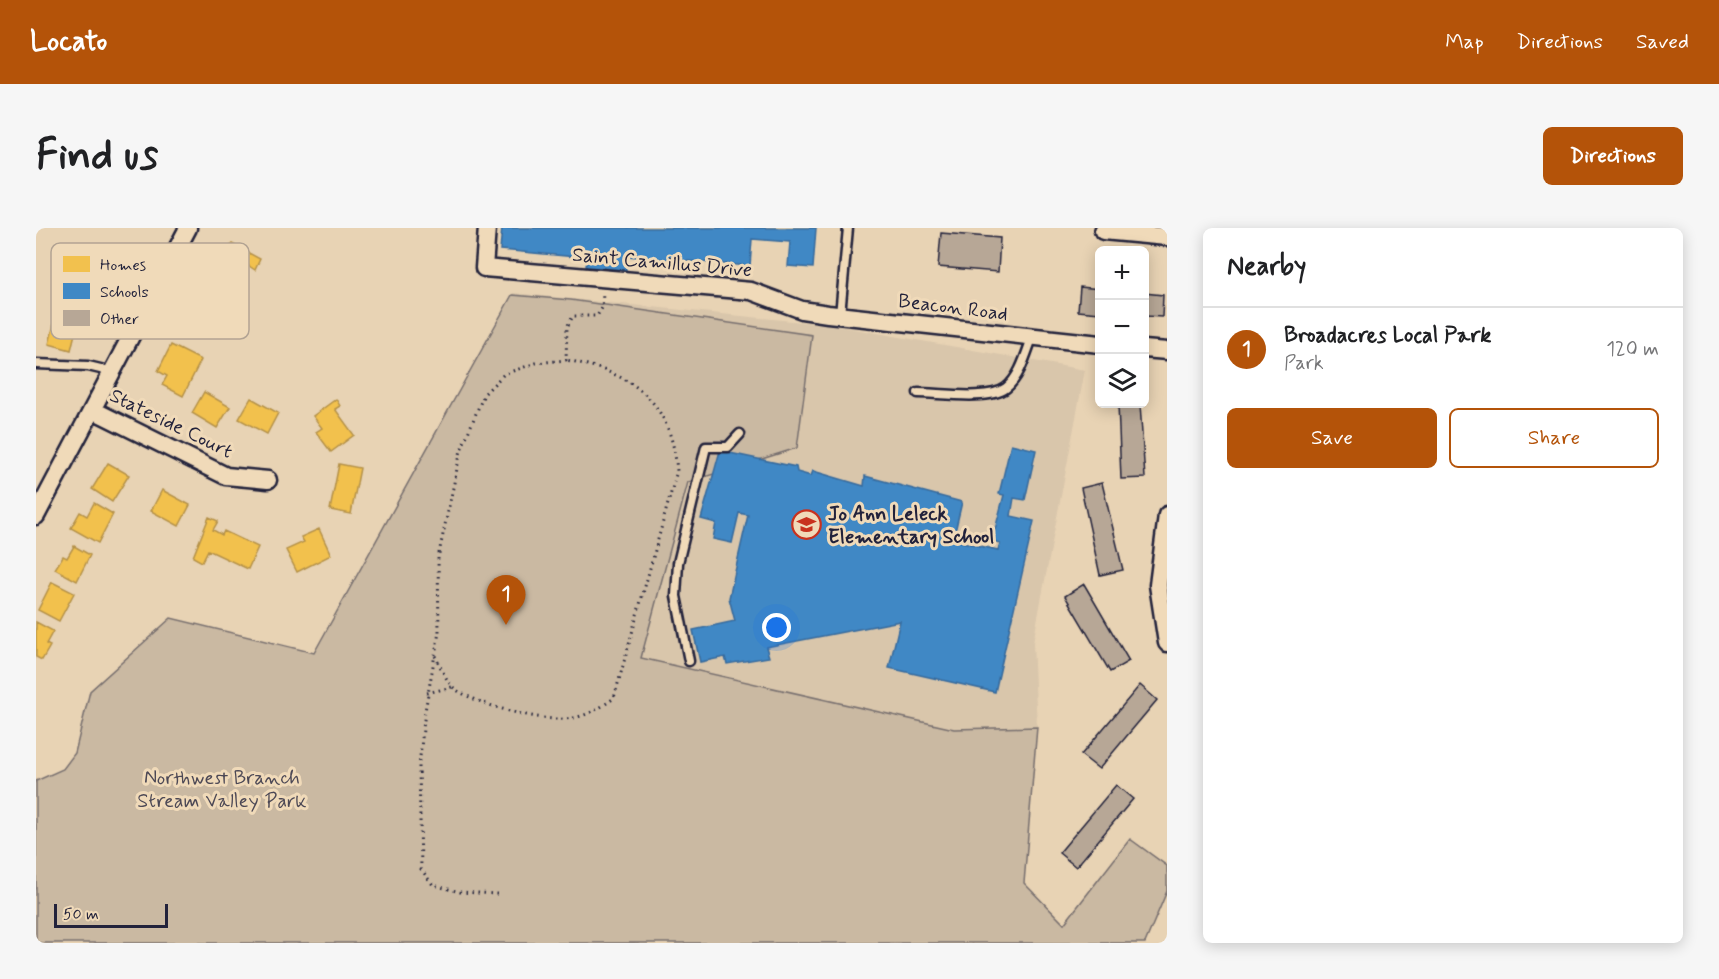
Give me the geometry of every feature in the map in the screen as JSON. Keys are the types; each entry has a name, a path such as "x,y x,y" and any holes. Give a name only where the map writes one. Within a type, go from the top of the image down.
{"street":[{"path":"180,243 188,228"},
{"name":"Saint Camillus Drive","path":"487,228 484,268 751,291 802,310"},
{"path":"1103,231 1167,237"},
{"name":"Beacon Road","path":"802,310 1095,344"},
{"path":"36,516 130,339"},
{"path":"1149,349 1167,351"},
{"name":"Stateside Court","path":"93,410 226,476 268,480"},
{"path":"1167,515 1158,585 1167,643"}],"lane":[{"path":"840,315 848,228"},
{"path":"918,393 986,395 1006,388 1020,368 1032,338"},
{"path":"36,364 88,366 113,372"},
{"path":"986,395 990,404"},
{"path":"689,661 676,596 678,563 706,447 729,447 740,434"}],"path":[{"path":"566,360 567,327 573,316 597,316 602,308 603,288"},
{"path":"434,654 453,687 487,703 526,714 563,719 593,712 614,698 677,471 670,431 656,403 634,386 595,366 566,360 536,363 504,374 484,394 461,450 438,558 439,632 434,654 428,693 419,766 421,869 433,885 460,892 497,894"},
{"path":"428,693 453,687"}],"shaded area":[{"path":"513,293 832,325 1085,370 1033,643 1037,727 797,735 432,943 389,632 422,456"}],"green space":[{"name":"Northwest Branch Stream Valley Park","path":"512,295 571,300 812,335 797,448 688,482 641,658 954,729 1037,727 1024,883 1064,924 1130,839 1167,866 1167,891 1145,943 36,943 36,781 63,769 75,753 90,691 171,618 314,653"}],"building: Homes":[{"path":"249,253 260,259 255,270 249,266"},
{"path":"51,336 51,339 74,339 71,350 49,344"},
{"path":"171,345 201,360 183,396 162,385 167,376 158,371"},
{"path":"204,392 230,407 217,428 192,413"},
{"path":"251,398 278,413 267,434 239,419"},
{"path":"336,399 340,406 335,409 354,435 331,452 316,432 322,428 313,416"},
{"path":"108,463 129,475 112,502 92,489"},
{"path":"339,464 360,468 351,514 330,510"},
{"path":"162,490 190,505 179,526 151,511"},
{"path":"94,503 113,514 98,543 71,528 80,512 87,516"},
{"path":"209,517 218,521 213,530 222,535 224,531 258,547 248,569 208,550 202,562 193,557"},
{"path":"319,529 331,555 297,572 286,550 304,542 301,537"},
{"path":"74,546 90,555 77,581 55,569 63,556 67,558"},
{"path":"52,582 74,593 59,621 38,610"},
{"path":"36,622 53,631 46,644 50,646 42,660 36,657"}],"building: Schools":[{"path":"502,228 816,228 813,268 788,266 790,242 752,239 750,266 627,256 626,270 586,267 587,258 500,250"},
{"path":"1011,444 1036,450 1025,500 1014,498 1011,516 1034,521 995,692 889,668 900,621 766,647 769,657 727,664 725,657 700,662 693,630 735,621 729,598 748,515 739,513 732,543 713,539 716,523 701,519 720,451 796,467 797,472 811,476 813,471 864,486 865,476 962,502 953,540 998,550 1000,543 992,541 1004,495 999,494"}],"building: Other":[{"path":"941,233 1000,238 998,272 938,267"},
{"path":"1080,287 1095,288 1095,313 1078,311"},
{"path":"1149,294 1163,295 1162,317 1149,316"},
{"path":"1118,408 1140,408 1145,478 1121,479"},
{"path":"1102,483 1123,570 1100,575 1081,488"},
{"path":"1084,584 1129,661 1110,672 1065,596"},
{"path":"1140,685 1157,700 1099,769 1081,755"},
{"path":"1116,785 1133,799 1076,867 1059,853"}],"place":[{"name":"Jo Ann Leleck Elementary School","path":"807,525"},
{"name":"Broadacres Local Park","path":"506,625"}]}
